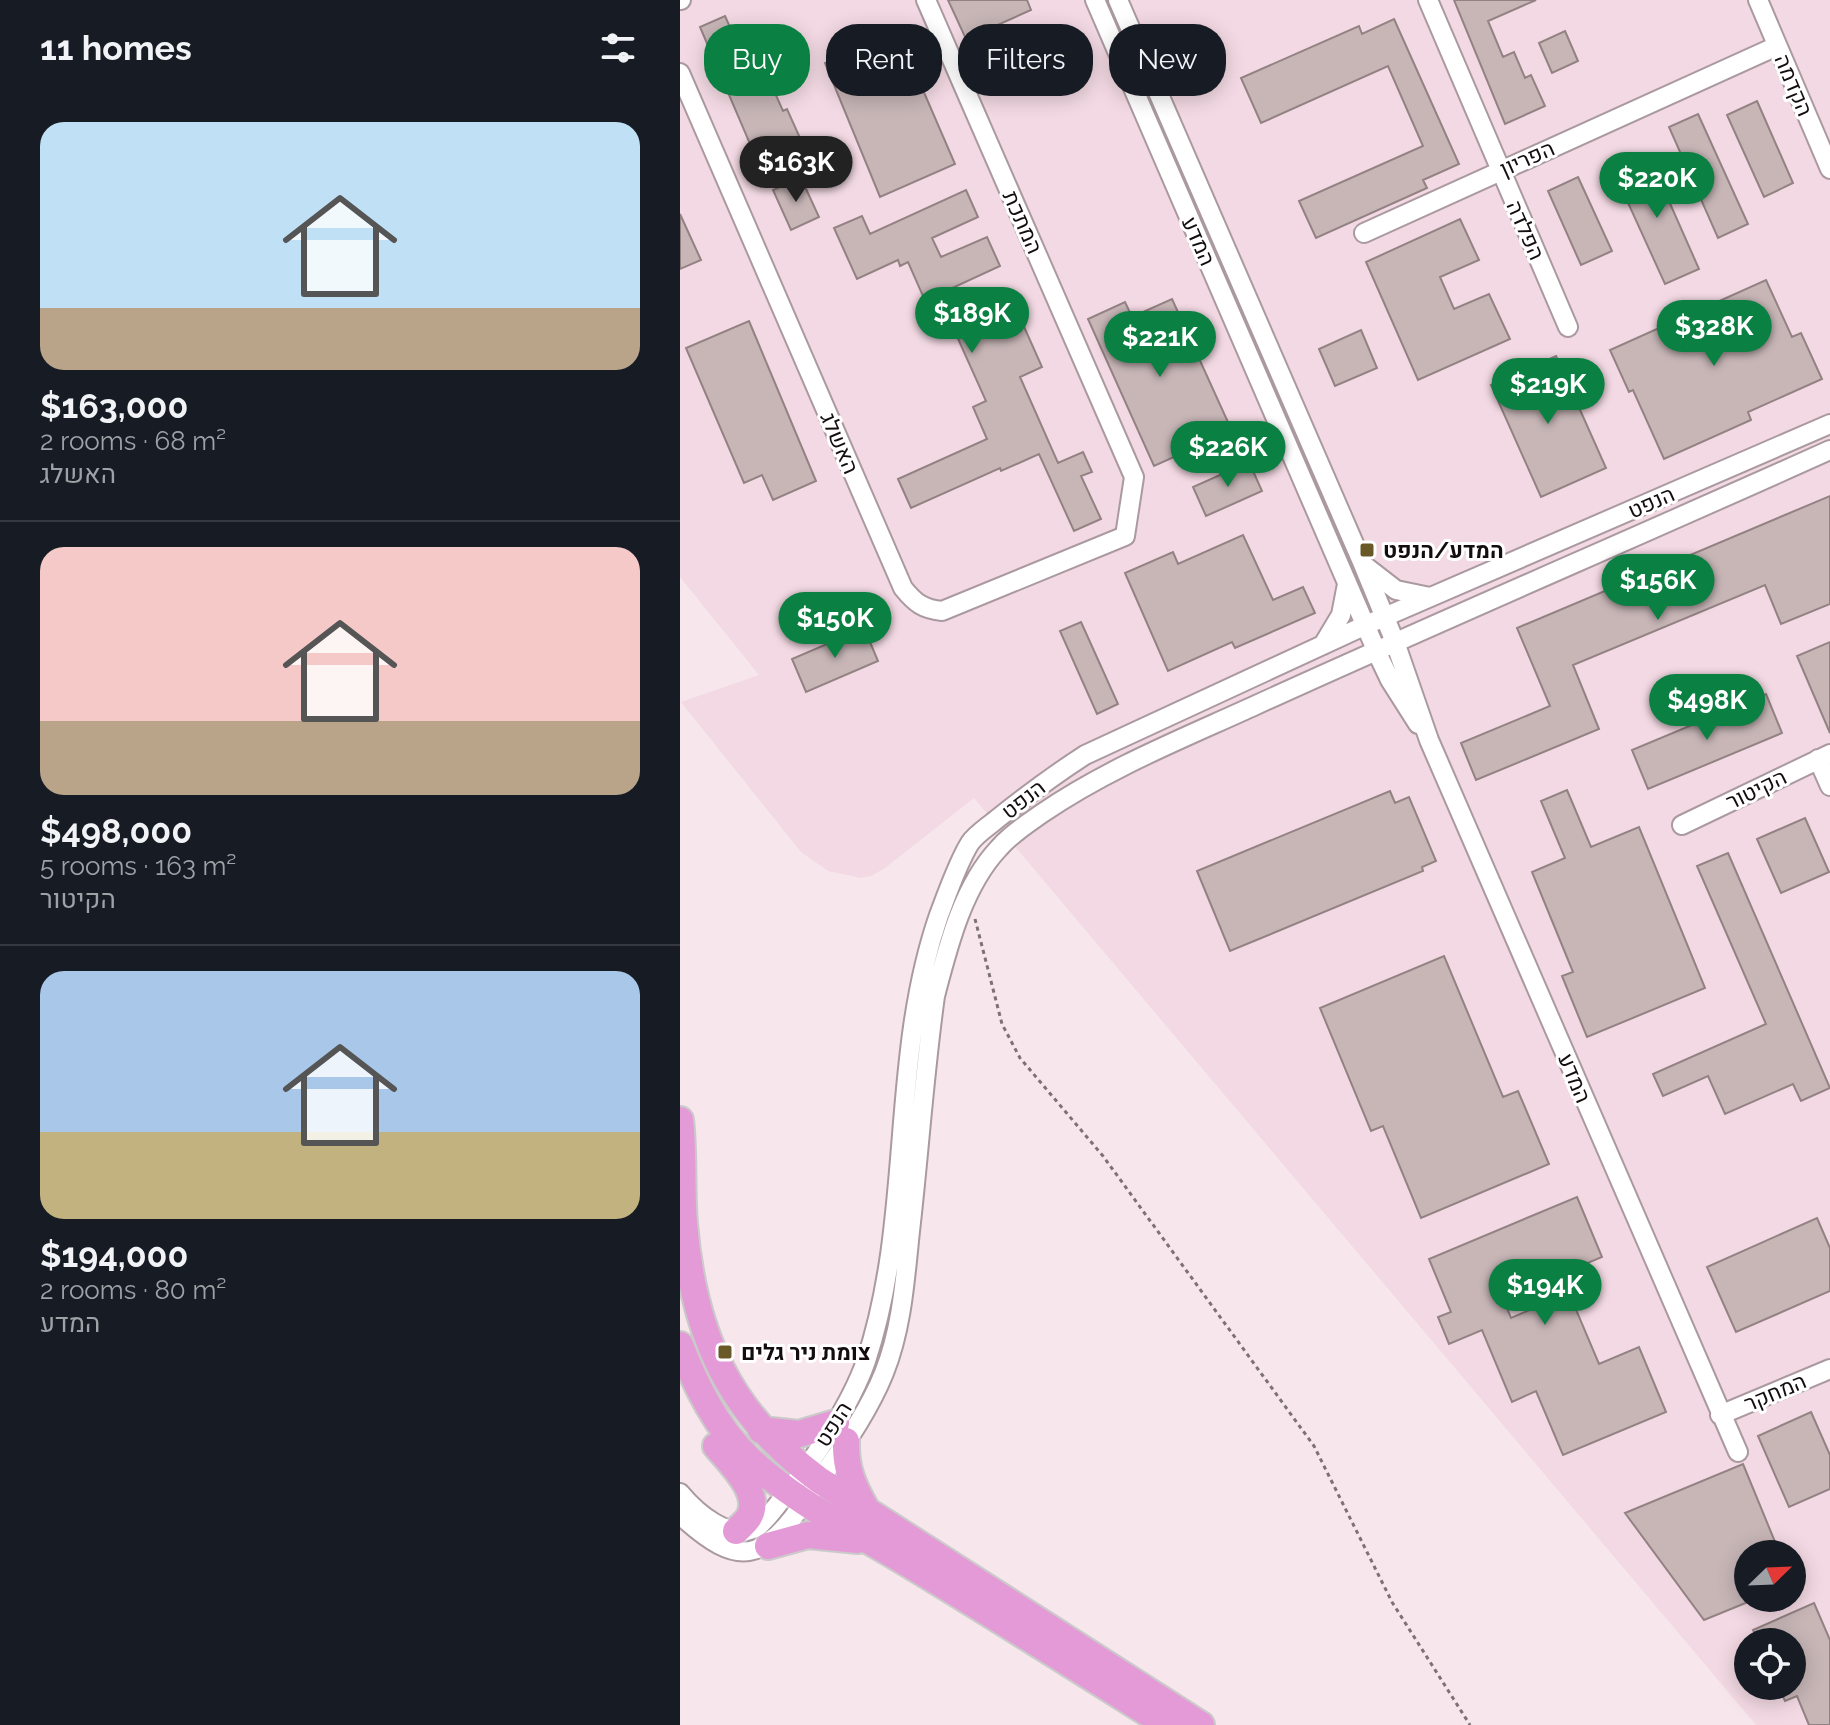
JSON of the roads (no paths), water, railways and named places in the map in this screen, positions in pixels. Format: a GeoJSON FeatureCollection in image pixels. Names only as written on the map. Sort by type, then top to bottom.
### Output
{"type":"FeatureCollection","features":[{"type":"Feature","properties":{"kind":"highway"},"geometry":{"type":"LineString","coordinates":[[680,1120],[686,1245],[697,1306],[726,1379],[761,1430],[812,1474],[868,1512],[1201,1725]]}},
{"type":"Feature","properties":{"kind":"highway"},"geometry":{"type":"LineString","coordinates":[[683,1352],[700,1392],[730,1437],[747,1456],[796,1497],[1167,1725]]}},
{"type":"Feature","properties":{"kind":"highway"},"geometry":{"type":"LineString","coordinates":[[683,1352],[693,1399],[708,1436],[749,1488],[752,1510],[749,1518],[736,1531]]}},
{"type":"Feature","properties":{"kind":"highway"},"geometry":{"type":"LineString","coordinates":[[761,1430],[799,1434],[841,1432],[847,1469],[854,1489],[868,1512]]}},
{"type":"Feature","properties":{"kind":"highway"},"geometry":{"type":"LineString","coordinates":[[768,1546],[808,1535],[873,1542]]}},
{"type":"Feature","properties":{"kind":"street","name":"המתכת"},"geometry":{"type":"LineString","coordinates":[[926,0],[1134,477],[1125,536]]}},
{"type":"Feature","properties":{"kind":"street","name":"המדע"},"geometry":{"type":"LineString","coordinates":[[1095,0],[1376,650],[1390,680],[1429,740]]}},
{"type":"Feature","properties":{"kind":"street","name":"המדע"},"geometry":{"type":"LineString","coordinates":[[1118,0],[1362,562],[1395,642],[1429,740],[1738,1452]]}},
{"type":"Feature","properties":{"kind":"street","name":"הפלדה"},"geometry":{"type":"LineString","coordinates":[[1428,0],[1568,327]]}},
{"type":"Feature","properties":{"kind":"street","name":"הקדמה"},"geometry":{"type":"LineString","coordinates":[[1758,0],[1830,169]]}},
{"type":"Feature","properties":{"kind":"street","name":"הפריון"},"geometry":{"type":"LineString","coordinates":[[1364,233],[1777,46]]}},
{"type":"Feature","properties":{"kind":"street","name":"האשלג"},"geometry":{"type":"LineString","coordinates":[[680,73],[903,588],[915,603],[942,611],[1125,536]]}},
{"type":"Feature","properties":{"kind":"street","name":"הנפט"},"geometry":{"type":"LineString","coordinates":[[841,1432],[875,1328],[896,1214],[918,994],[939,914],[971,841],[1045,781],[1085,755],[1366,625],[1830,424]]}},
{"type":"Feature","properties":{"kind":"street","name":"הנפט"},"geometry":{"type":"LineString","coordinates":[[768,1546],[796,1497],[841,1432],[870,1402],[884,1373],[896,1334],[906,1272],[935,996],[945,959],[969,896],[981,870],[999,847],[1060,801],[1136,760],[1376,650],[1566,569],[1830,450]]}},
{"type":"Feature","properties":{"kind":"street"},"geometry":{"type":"LineString","coordinates":[[1362,562],[1376,577],[1396,590],[1433,597]]}},
{"type":"Feature","properties":{"kind":"street"},"geometry":{"type":"LineString","coordinates":[[1322,646],[1341,615],[1347,581]]}},
{"type":"Feature","properties":{"kind":"street"},"geometry":{"type":"LineString","coordinates":[[1334,669],[1367,669],[1390,680]]}},
{"type":"Feature","properties":{"kind":"street"},"geometry":{"type":"LineString","coordinates":[[1824,756],[1830,786]]}},
{"type":"Feature","properties":{"kind":"street","name":"הקיטור"},"geometry":{"type":"LineString","coordinates":[[1682,825],[1824,756]]}},
{"type":"Feature","properties":{"kind":"street","name":"המחקר"},"geometry":{"type":"LineString","coordinates":[[1720,1415],[1830,1369]]}},
{"type":"Feature","properties":{"kind":"street"},"geometry":{"type":"LineString","coordinates":[[680,1493],[705,1517],[736,1531]]}},
{"type":"Feature","properties":{"kind":"street","name":"הנפט"},"geometry":{"type":"LineString","coordinates":[[736,1531],[758,1526],[796,1497]]}},
{"type":"Feature","properties":{"kind":"street"},"geometry":{"type":"LineString","coordinates":[[680,1515],[723,1547],[741,1551],[768,1546]]}},
{"type":"Feature","properties":{"kind":"place","name":"המדע/הנפט"},"geometry":{"type":"Point","coordinates":[1367,550]}},
{"type":"Feature","properties":{"kind":"place","name":"צומת ניר גלים"},"geometry":{"type":"Point","coordinates":[725,1352]}}]}
